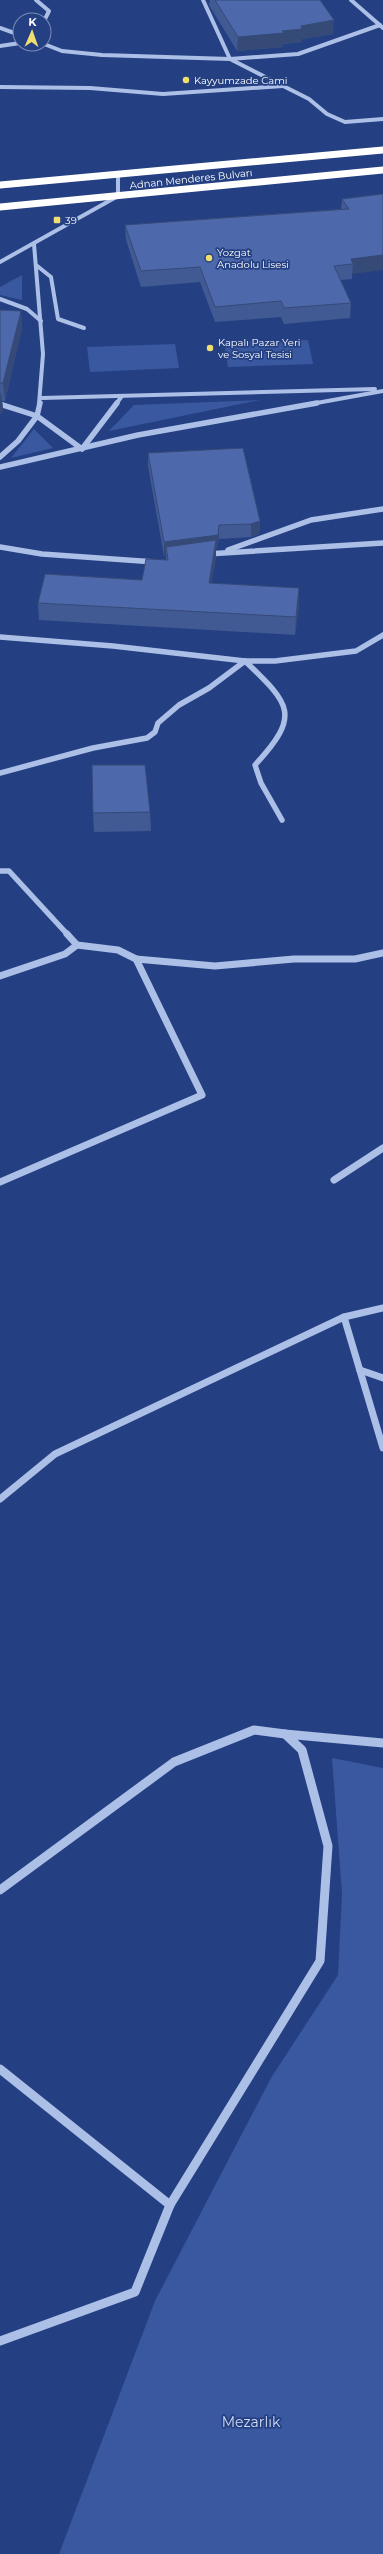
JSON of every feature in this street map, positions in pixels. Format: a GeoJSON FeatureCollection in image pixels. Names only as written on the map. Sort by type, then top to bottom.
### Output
{"type":"FeatureCollection","features":[{"type":"Feature","properties":{"kind":"highway","name":"Adnan Menderes Bulvarı"},"geometry":{"type":"LineString","coordinates":[[0,185],[383,150]]}},
{"type":"Feature","properties":{"kind":"highway","name":"Adnan Menderes Bulvarı"},"geometry":{"type":"LineString","coordinates":[[0,207],[383,170]]}},
{"type":"Feature","properties":{"kind":"street"},"geometry":{"type":"LineString","coordinates":[[36,0],[48,12]]}},
{"type":"Feature","properties":{"kind":"street"},"geometry":{"type":"LineString","coordinates":[[203,0],[230,60],[309,99],[327,114],[345,122],[383,119]]}},
{"type":"Feature","properties":{"kind":"street"},"geometry":{"type":"LineString","coordinates":[[351,0],[381,26]]}},
{"type":"Feature","properties":{"kind":"street"},"geometry":{"type":"LineString","coordinates":[[52,47],[62,51],[102,55],[230,60],[298,54],[381,26]]}},
{"type":"Feature","properties":{"kind":"street"},"geometry":{"type":"LineString","coordinates":[[0,28],[12,32]]}},
{"type":"Feature","properties":{"kind":"street"},"geometry":{"type":"LineString","coordinates":[[0,46],[12,44]]}},
{"type":"Feature","properties":{"kind":"street"},"geometry":{"type":"LineString","coordinates":[[0,87],[90,88],[163,94],[284,86]]}},
{"type":"Feature","properties":{"kind":"street"},"geometry":{"type":"LineString","coordinates":[[0,262],[118,196],[118,174]]}},
{"type":"Feature","properties":{"kind":"street"},"geometry":{"type":"LineString","coordinates":[[0,457],[18,441],[37,416],[42,398],[41,321],[34,244]]}},
{"type":"Feature","properties":{"kind":"street"},"geometry":{"type":"LineString","coordinates":[[36,265],[51,277],[58,319],[84,328]]}},
{"type":"Feature","properties":{"kind":"street"},"geometry":{"type":"LineString","coordinates":[[0,299],[18,304],[34,312],[41,321]]}},
{"type":"Feature","properties":{"kind":"street"},"geometry":{"type":"LineString","coordinates":[[42,398],[383,390]]}},
{"type":"Feature","properties":{"kind":"street"},"geometry":{"type":"LineString","coordinates":[[0,467],[138,435],[383,390]]}},
{"type":"Feature","properties":{"kind":"street"},"geometry":{"type":"LineString","coordinates":[[82,449],[122,396]]}},
{"type":"Feature","properties":{"kind":"street"},"geometry":{"type":"LineString","coordinates":[[0,404],[37,416],[82,449]]}},
{"type":"Feature","properties":{"kind":"street"},"geometry":{"type":"LineString","coordinates":[[222,552],[311,520],[383,509]]}},
{"type":"Feature","properties":{"kind":"street"},"geometry":{"type":"LineString","coordinates":[[200,555],[222,552],[283,551],[383,543]]}},
{"type":"Feature","properties":{"kind":"street"},"geometry":{"type":"LineString","coordinates":[[0,546],[42,554],[149,562],[163,560]]}},
{"type":"Feature","properties":{"kind":"street"},"geometry":{"type":"LineString","coordinates":[[0,637],[113,646],[245,661],[274,662],[356,651],[383,635]]}},
{"type":"Feature","properties":{"kind":"street"},"geometry":{"type":"LineString","coordinates":[[0,773],[93,748],[147,738],[155,732],[158,723],[179,705],[210,688],[245,661]]}},
{"type":"Feature","properties":{"kind":"street"},"geometry":{"type":"LineString","coordinates":[[245,661],[283,702],[285,724],[269,750],[255,765],[262,783],[282,820]]}},
{"type":"Feature","properties":{"kind":"street"},"geometry":{"type":"LineString","coordinates":[[0,871],[9,871],[77,945],[118,950],[136,959],[215,966],[254,964],[294,959],[355,959],[383,953]]}},
{"type":"Feature","properties":{"kind":"street"},"geometry":{"type":"LineString","coordinates":[[0,976],[65,954],[77,945]]}},
{"type":"Feature","properties":{"kind":"street"},"geometry":{"type":"LineString","coordinates":[[0,1182],[202,1095],[136,959]]}},
{"type":"Feature","properties":{"kind":"street"},"geometry":{"type":"LineString","coordinates":[[334,1180],[383,1148]]}},
{"type":"Feature","properties":{"kind":"street"},"geometry":{"type":"LineString","coordinates":[[0,1499],[55,1454],[344,1317],[383,1308]]}},
{"type":"Feature","properties":{"kind":"street"},"geometry":{"type":"LineString","coordinates":[[344,1317],[383,1448]]}},
{"type":"Feature","properties":{"kind":"street"},"geometry":{"type":"LineString","coordinates":[[360,1370],[383,1378]]}},
{"type":"Feature","properties":{"kind":"street"},"geometry":{"type":"LineString","coordinates":[[0,1890],[174,1762],[254,1730],[383,1743]]}},
{"type":"Feature","properties":{"kind":"street"},"geometry":{"type":"LineString","coordinates":[[0,2341],[135,2292],[170,2205],[320,1961],[328,1846],[302,1750],[284,1734]]}},
{"type":"Feature","properties":{"kind":"street"},"geometry":{"type":"LineString","coordinates":[[0,2070],[170,2205]]}},
{"type":"Feature","properties":{"kind":"green space"},"geometry":{"type":"Polygon","coordinates":[[[22,275],[22,300],[0,295],[0,287],[22,275]]]}},
{"type":"Feature","properties":{"kind":"green space"},"geometry":{"type":"Polygon","coordinates":[[[308,340],[313,364],[228,367],[224,342],[308,340]]]}},
{"type":"Feature","properties":{"kind":"green space"},"geometry":{"type":"Polygon","coordinates":[[[175,344],[179,368],[90,372],[87,347],[175,344]]]}},
{"type":"Feature","properties":{"kind":"green space"},"geometry":{"type":"Polygon","coordinates":[[[260,400],[109,431],[134,405],[260,400]]]}},
{"type":"Feature","properties":{"kind":"green space"},"geometry":{"type":"Polygon","coordinates":[[[34,429],[53,448],[11,458],[34,429]]]}},
{"type":"Feature","properties":{"kind":"green space","name":"Mezarlık"},"geometry":{"type":"Polygon","coordinates":[[[332,1758],[383,1768],[383,2554],[59,2554],[155,2301],[271,2078],[338,1975],[342,1894],[332,1758]]]}},
{"type":"Feature","properties":{"kind":"building"},"geometry":{"type":"Polygon","coordinates":[[[215,0],[320,0],[334,20],[301,26],[302,29],[282,31],[284,33],[238,37],[215,0]]]}},
{"type":"Feature","properties":{"kind":"building"},"geometry":{"type":"Polygon","coordinates":[[[383,194],[383,255],[351,259],[353,264],[334,266],[351,303],[284,308],[281,301],[215,307],[200,267],[141,271],[125,225],[349,209],[342,199],[383,194]]]}},
{"type":"Feature","properties":{"kind":"building"},"geometry":{"type":"Polygon","coordinates":[[[0,310],[21,311],[3,383],[0,383],[0,310]]]}},
{"type":"Feature","properties":{"kind":"building"},"geometry":{"type":"Polygon","coordinates":[[[243,448],[260,521],[251,524],[219,525],[218,535],[164,542],[148,453],[243,448]]]}},
{"type":"Feature","properties":{"kind":"building"},"geometry":{"type":"Polygon","coordinates":[[[216,540],[209,583],[299,588],[296,617],[38,603],[45,574],[142,580],[146,559],[168,560],[166,547],[216,540]]]}},
{"type":"Feature","properties":{"kind":"building"},"geometry":{"type":"Polygon","coordinates":[[[92,765],[145,765],[150,812],[93,813],[92,765]]]}},
{"type":"Feature","properties":{"kind":"place","name":"Kayyumzade Cami"},"geometry":{"type":"Point","coordinates":[186,80]}},
{"type":"Feature","properties":{"kind":"place","name":"39"},"geometry":{"type":"Point","coordinates":[57,220]}},
{"type":"Feature","properties":{"kind":"place","name":"Yozgat Anadolu Lisesi"},"geometry":{"type":"Point","coordinates":[209,258]}},
{"type":"Feature","properties":{"kind":"place","name":"Kapalı Pazar Yeri ve Sosyal Tesisi"},"geometry":{"type":"Point","coordinates":[210,348]}}]}
